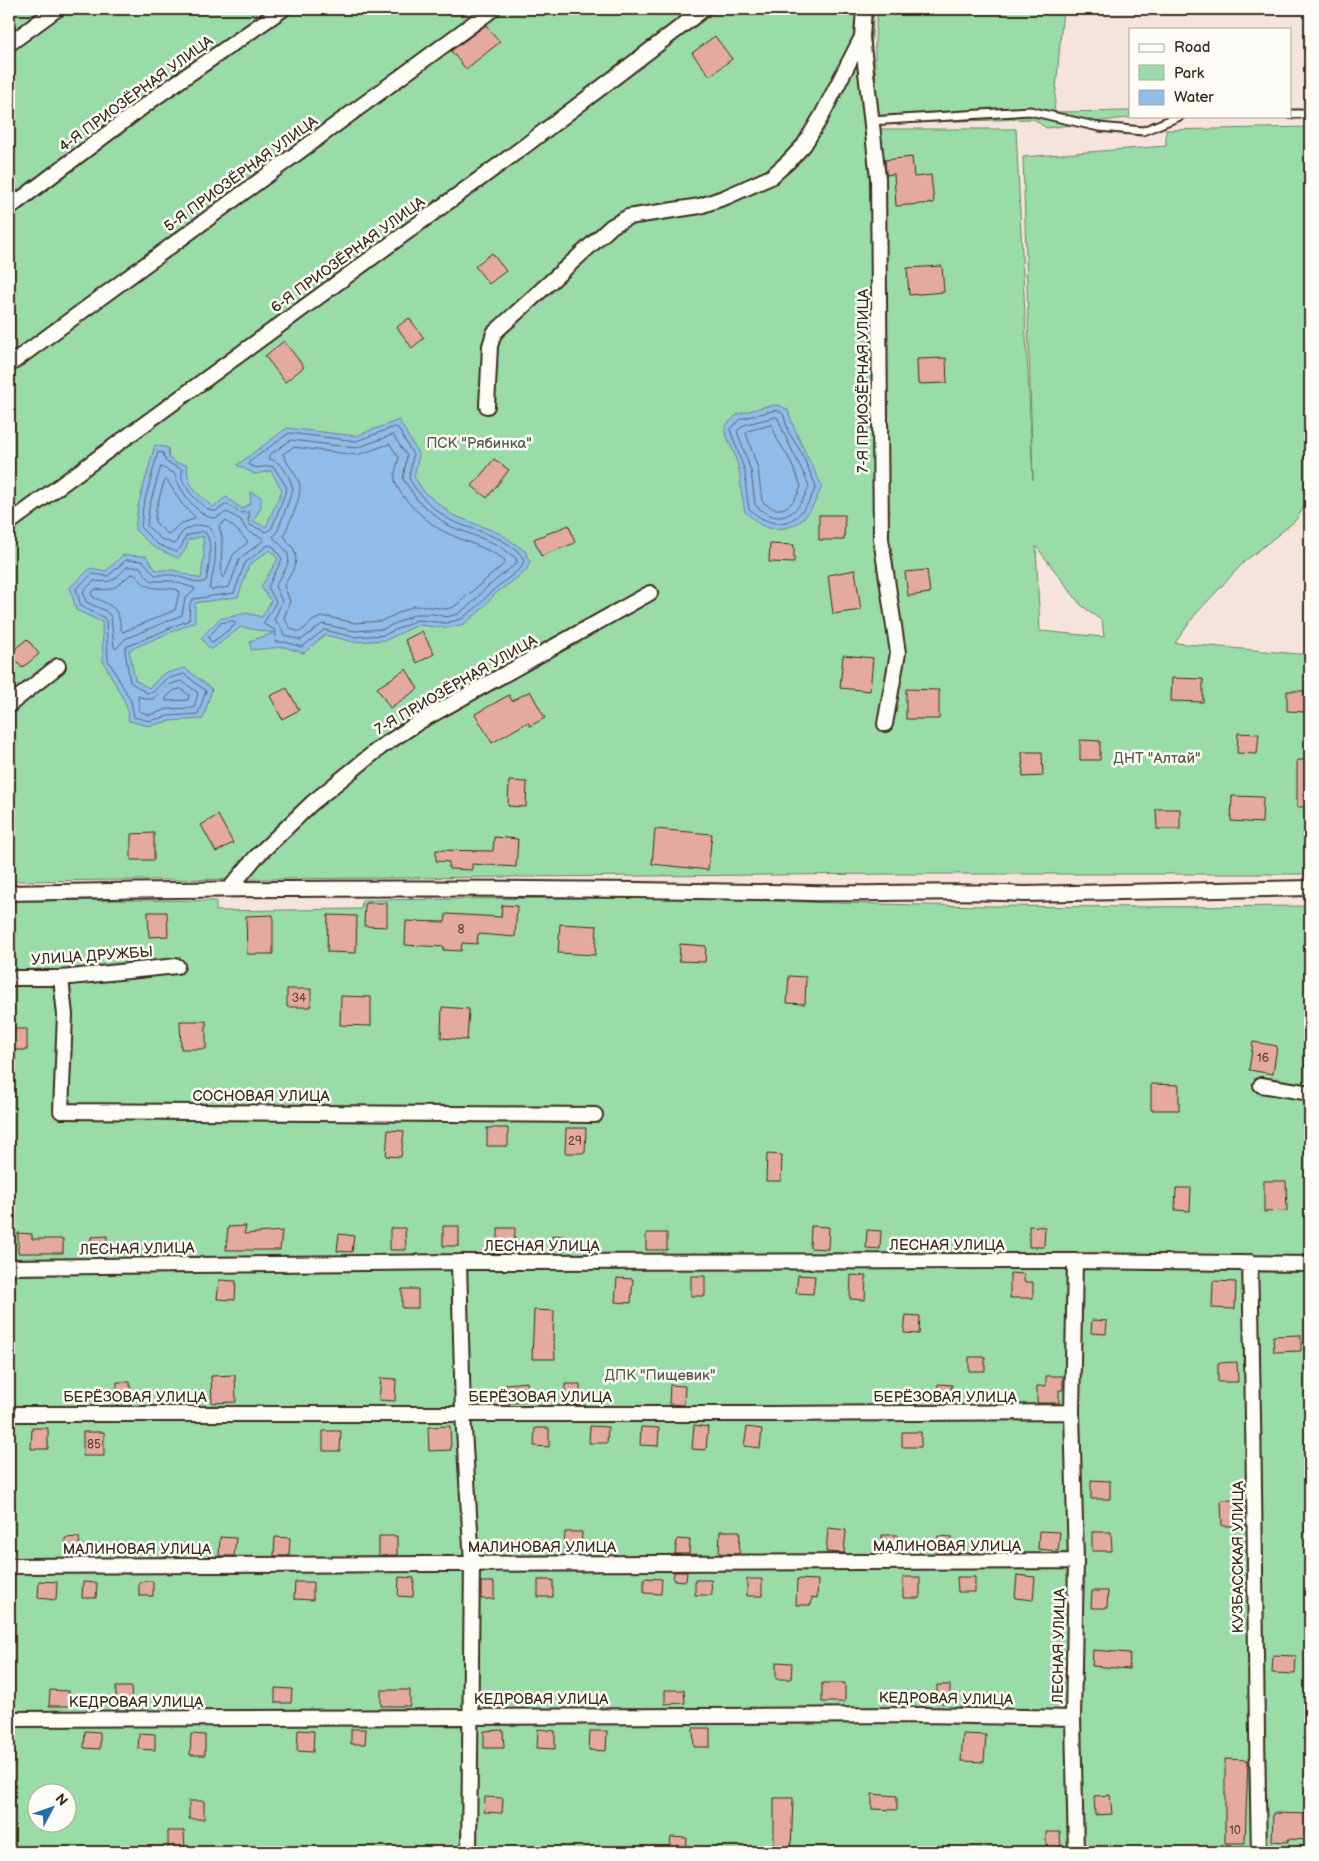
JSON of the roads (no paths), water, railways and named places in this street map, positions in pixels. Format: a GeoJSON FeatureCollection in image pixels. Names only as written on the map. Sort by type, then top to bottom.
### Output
{"type":"FeatureCollection","features":[{"type":"Feature","properties":{"kind":"street"},"geometry":{"type":"LineString","coordinates":[[9,44],[57,9]]}},
{"type":"Feature","properties":{"kind":"street","name":"4-Я ПРИОЗЁРНАЯ УЛИЦА"},"geometry":{"type":"LineString","coordinates":[[9,208],[156,98],[283,9]]}},
{"type":"Feature","properties":{"kind":"street","name":"5-Я ПРИОЗЁРНАЯ УЛИЦА"},"geometry":{"type":"LineString","coordinates":[[9,365],[493,9]]}},
{"type":"Feature","properties":{"kind":"street","name":"6-Я ПРИОЗЁРНАЯ УЛИЦА"},"geometry":{"type":"LineString","coordinates":[[9,523],[526,145],[704,9]]}},
{"type":"Feature","properties":{"kind":"street","name":"7-Я ПРИОЗЁРНАЯ УЛИЦА"},"geometry":{"type":"LineString","coordinates":[[864,9],[862,37],[870,121],[878,178],[880,539],[898,653],[885,724]]}},
{"type":"Feature","properties":{"kind":"street","name":"7-Я ПРИОЗЁРНАЯ УЛИЦА"},"geometry":{"type":"LineString","coordinates":[[487,406],[490,346],[494,333],[612,226],[628,218],[700,206],[771,177],[804,145],[821,117],[862,37]]}},
{"type":"Feature","properties":{"kind":"street","name":"7-Я ПРИОЗЁРНАЯ УЛИЦА"},"geometry":{"type":"LineString","coordinates":[[230,888],[256,858],[312,803],[380,747],[427,717],[650,593]]}},
{"type":"Feature","properties":{"kind":"street"},"geometry":{"type":"LineString","coordinates":[[9,704],[58,666]]}},
{"type":"Feature","properties":{"kind":"street"},"geometry":{"type":"LineString","coordinates":[[9,893],[230,888],[637,889],[820,894],[978,891],[1024,894],[1310,888]]}},
{"type":"Feature","properties":{"kind":"street","name":"УЛИЦА ДРУЖБЫ"},"geometry":{"type":"LineString","coordinates":[[9,978],[61,978],[177,966]]}},
{"type":"Feature","properties":{"kind":"street","name":"СОСНОВАЯ УЛИЦА"},"geometry":{"type":"LineString","coordinates":[[61,978],[65,1015],[60,1111],[595,1115]]}},
{"type":"Feature","properties":{"kind":"street"},"geometry":{"type":"LineString","coordinates":[[1261,1085],[1310,1092]]}},
{"type":"Feature","properties":{"kind":"street","name":"ЛЕСНАЯ УЛИЦА"},"geometry":{"type":"LineString","coordinates":[[1075,1261],[1072,1412],[1076,1561],[1074,1718],[1076,1852]]}},
{"type":"Feature","properties":{"kind":"street","name":"ЛЕСНАЯ УЛИЦА"},"geometry":{"type":"LineString","coordinates":[[9,1267],[459,1262],[1075,1261],[1310,1264]]}},
{"type":"Feature","properties":{"kind":"street"},"geometry":{"type":"LineString","coordinates":[[459,1262],[463,1413],[472,1563],[469,1852]]}},
{"type":"Feature","properties":{"kind":"street","name":"КУЗБАССКАЯ УЛИЦА"},"geometry":{"type":"LineString","coordinates":[[1250,1262],[1259,1852]]}},
{"type":"Feature","properties":{"kind":"street","name":"БЕРЁЗОВАЯ УЛИЦА"},"geometry":{"type":"LineString","coordinates":[[9,1414],[1072,1412]]}},
{"type":"Feature","properties":{"kind":"street","name":"МАЛИНОВАЯ УЛИЦА"},"geometry":{"type":"LineString","coordinates":[[9,1566],[1076,1561]]}},
{"type":"Feature","properties":{"kind":"street","name":"КЕДРОВАЯ УЛИЦА"},"geometry":{"type":"LineString","coordinates":[[9,1719],[923,1715],[1074,1718]]}},
{"type":"Feature","properties":{"kind":"lane"},"geometry":{"type":"LineString","coordinates":[[870,121],[1030,112],[1099,127],[1143,131],[1175,118]]}},
{"type":"Feature","properties":{"kind":"lane"},"geometry":{"type":"LineString","coordinates":[[1292,114],[1310,114]]}},
{"type":"Feature","properties":{"kind":"water"},"geometry":{"type":"Polygon","coordinates":[[[779,405],[788,410],[799,439],[822,486],[812,507],[804,518],[792,526],[775,529],[761,525],[745,512],[740,474],[725,432],[725,426],[738,414],[779,405]]]}},
{"type":"Feature","properties":{"kind":"water"},"geometry":{"type":"Polygon","coordinates":[[[399,420],[419,455],[414,477],[425,493],[453,515],[501,534],[525,551],[530,562],[526,571],[494,595],[480,611],[464,624],[447,628],[418,625],[386,640],[354,642],[325,635],[304,653],[284,647],[251,650],[250,641],[274,633],[241,627],[211,650],[201,638],[219,619],[247,613],[262,617],[271,601],[261,587],[278,559],[270,550],[249,565],[238,597],[195,603],[195,622],[129,650],[135,680],[149,688],[163,674],[185,668],[212,689],[203,719],[169,721],[149,726],[129,721],[126,704],[103,661],[102,622],[76,610],[70,587],[91,568],[106,571],[123,555],[146,556],[156,570],[173,570],[201,579],[204,554],[203,536],[188,540],[186,549],[178,558],[155,548],[135,530],[138,506],[155,445],[168,448],[169,458],[176,463],[187,465],[187,473],[194,489],[213,507],[226,497],[242,509],[251,503],[250,492],[261,497],[261,507],[253,521],[266,527],[282,490],[271,471],[255,474],[237,465],[287,428],[356,436],[399,420]]]}},
{"type":"Feature","properties":{"kind":"park label","name":"ПСК \"Рябинка\""},"geometry":{"type":"Point","coordinates":[479,443]}},
{"type":"Feature","properties":{"kind":"park label","name":"ДНТ \"Алтай\""},"geometry":{"type":"Point","coordinates":[1157,758]}},
{"type":"Feature","properties":{"kind":"park label","name":"ДПК \"Пищевик\""},"geometry":{"type":"Point","coordinates":[660,1375]}}]}
